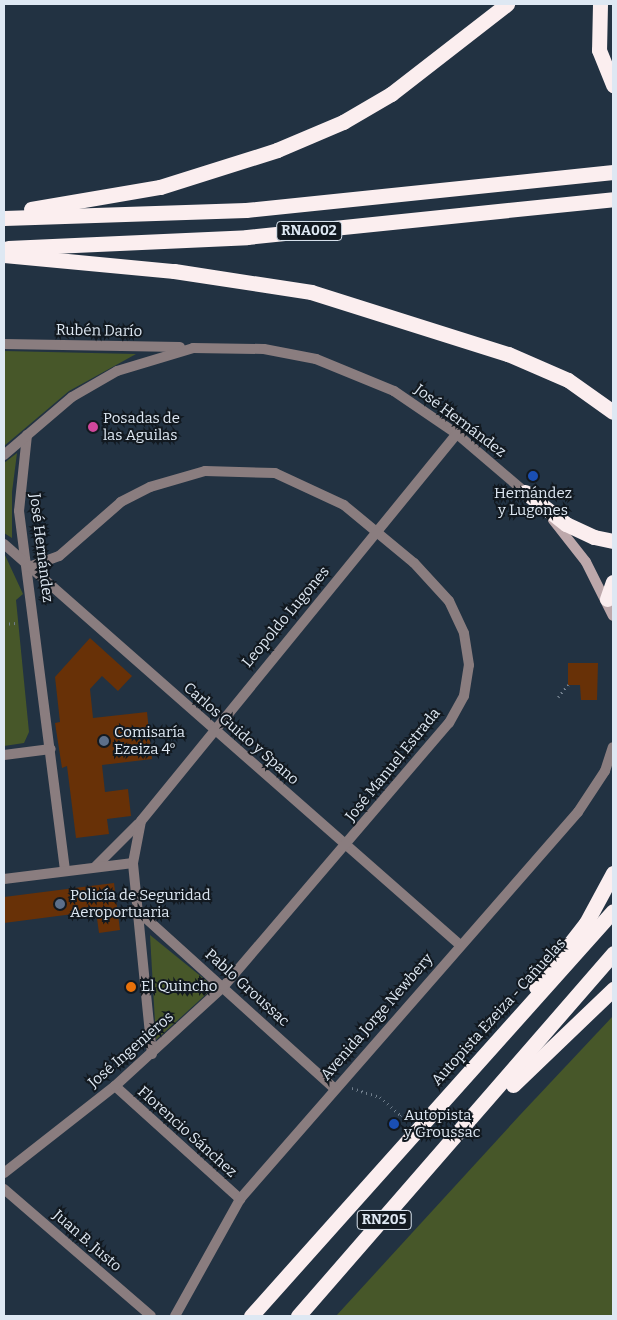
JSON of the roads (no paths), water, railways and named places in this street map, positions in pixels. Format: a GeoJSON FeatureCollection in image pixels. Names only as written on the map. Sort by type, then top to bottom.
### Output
{"type":"FeatureCollection","features":[{"type":"Feature","properties":{"kind":"highway"},"geometry":{"type":"LineString","coordinates":[[4,213],[160,188],[278,150],[343,122],[391,94],[444,57],[507,4]]}},
{"type":"Feature","properties":{"kind":"highway"},"geometry":{"type":"LineString","coordinates":[[600,4],[599,50],[613,86]]}},
{"type":"Feature","properties":{"kind":"highway","name":"RNA002"},"geometry":{"type":"LineString","coordinates":[[4,218],[246,210],[613,172]]}},
{"type":"Feature","properties":{"kind":"highway","name":"RNA002"},"geometry":{"type":"LineString","coordinates":[[4,248],[247,237],[613,198]]}},
{"type":"Feature","properties":{"kind":"highway"},"geometry":{"type":"LineString","coordinates":[[4,255],[174,271],[312,292],[508,354],[568,380],[613,412]]}},
{"type":"Feature","properties":{"kind":"highway"},"geometry":{"type":"LineString","coordinates":[[525,492],[566,524],[613,541]]}},
{"type":"Feature","properties":{"kind":"highway"},"geometry":{"type":"LineString","coordinates":[[607,599],[613,582]]}},
{"type":"Feature","properties":{"kind":"highway"},"geometry":{"type":"LineString","coordinates":[[521,1014],[549,965],[586,923],[613,873]]}},
{"type":"Feature","properties":{"kind":"highway","name":"Autopista Ezeiza - Cañuelas"},"geometry":{"type":"LineString","coordinates":[[251,1316],[613,911]]}},
{"type":"Feature","properties":{"kind":"highway","name":"RN205"},"geometry":{"type":"LineString","coordinates":[[298,1316],[469,1125],[613,953]]}},
{"type":"Feature","properties":{"kind":"highway"},"geometry":{"type":"LineString","coordinates":[[469,1125],[613,990]]}},
{"type":"Feature","properties":{"kind":"street","name":"Rubén Darío"},"geometry":{"type":"LineString","coordinates":[[4,344],[193,348]]}},
{"type":"Feature","properties":{"kind":"street","name":"José Hernández"},"geometry":{"type":"LineString","coordinates":[[65,871],[18,490],[27,435],[72,397],[117,371],[193,348],[264,349],[316,359],[394,390],[456,434],[525,492],[569,539],[607,599],[613,616]]}},
{"type":"Feature","properties":{"kind":"street","name":"Leopoldo Lugones"},"geometry":{"type":"LineString","coordinates":[[96,866],[141,821],[212,729],[456,434]]}},
{"type":"Feature","properties":{"kind":"street"},"geometry":{"type":"LineString","coordinates":[[4,455],[27,435]]}},
{"type":"Feature","properties":{"kind":"street","name":"José Manuel Estrada"},"geometry":{"type":"LineString","coordinates":[[29,568],[59,556],[122,502],[150,487],[205,471],[275,473],[344,505],[378,530],[449,601],[464,633],[468,665],[464,696],[449,723],[346,846]]}},
{"type":"Feature","properties":{"kind":"street","name":"Carlos Guido y Spano"},"geometry":{"type":"LineString","coordinates":[[4,544],[460,946]]}},
{"type":"Feature","properties":{"kind":"street","name":"Avenida Jorge Newbery"},"geometry":{"type":"LineString","coordinates":[[175,1316],[240,1199],[334,1088],[578,812],[605,771],[613,747]]}},
{"type":"Feature","properties":{"kind":"street"},"geometry":{"type":"LineString","coordinates":[[4,755],[51,749]]}},
{"type":"Feature","properties":{"kind":"street","name":"Leopoldo Lugones"},"geometry":{"type":"LineString","coordinates":[[141,821],[133,862],[152,1054]]}},
{"type":"Feature","properties":{"kind":"street","name":"José Ingenieros"},"geometry":{"type":"LineString","coordinates":[[4,1173],[115,1086],[224,986],[346,846]]}},
{"type":"Feature","properties":{"kind":"street"},"geometry":{"type":"LineString","coordinates":[[4,879],[133,862]]}},
{"type":"Feature","properties":{"kind":"street","name":"Pablo Groussac"},"geometry":{"type":"LineString","coordinates":[[138,912],[224,986],[334,1088]]}},
{"type":"Feature","properties":{"kind":"street","name":"Florencio Sánchez"},"geometry":{"type":"LineString","coordinates":[[115,1086],[240,1199]]}},
{"type":"Feature","properties":{"kind":"street","name":"Juan B. Justo"},"geometry":{"type":"LineString","coordinates":[[4,1189],[151,1316]]}},
{"type":"Feature","properties":{"kind":"place","name":"Posadas de las Aguilas"},"geometry":{"type":"Point","coordinates":[93,427]}},
{"type":"Feature","properties":{"kind":"place","name":"Hernández y Lugones"},"geometry":{"type":"Point","coordinates":[533,476]}},
{"type":"Feature","properties":{"kind":"place","name":"Comisaría Ezeiza 4°"},"geometry":{"type":"Point","coordinates":[104,741]}},
{"type":"Feature","properties":{"kind":"place","name":"Policía de Seguridad Aeroportuaria"},"geometry":{"type":"Point","coordinates":[60,904]}},
{"type":"Feature","properties":{"kind":"place","name":"El Quincho"},"geometry":{"type":"Point","coordinates":[131,987]}},
{"type":"Feature","properties":{"kind":"place","name":"Autopista y Groussac"},"geometry":{"type":"Point","coordinates":[394,1124]}}]}
